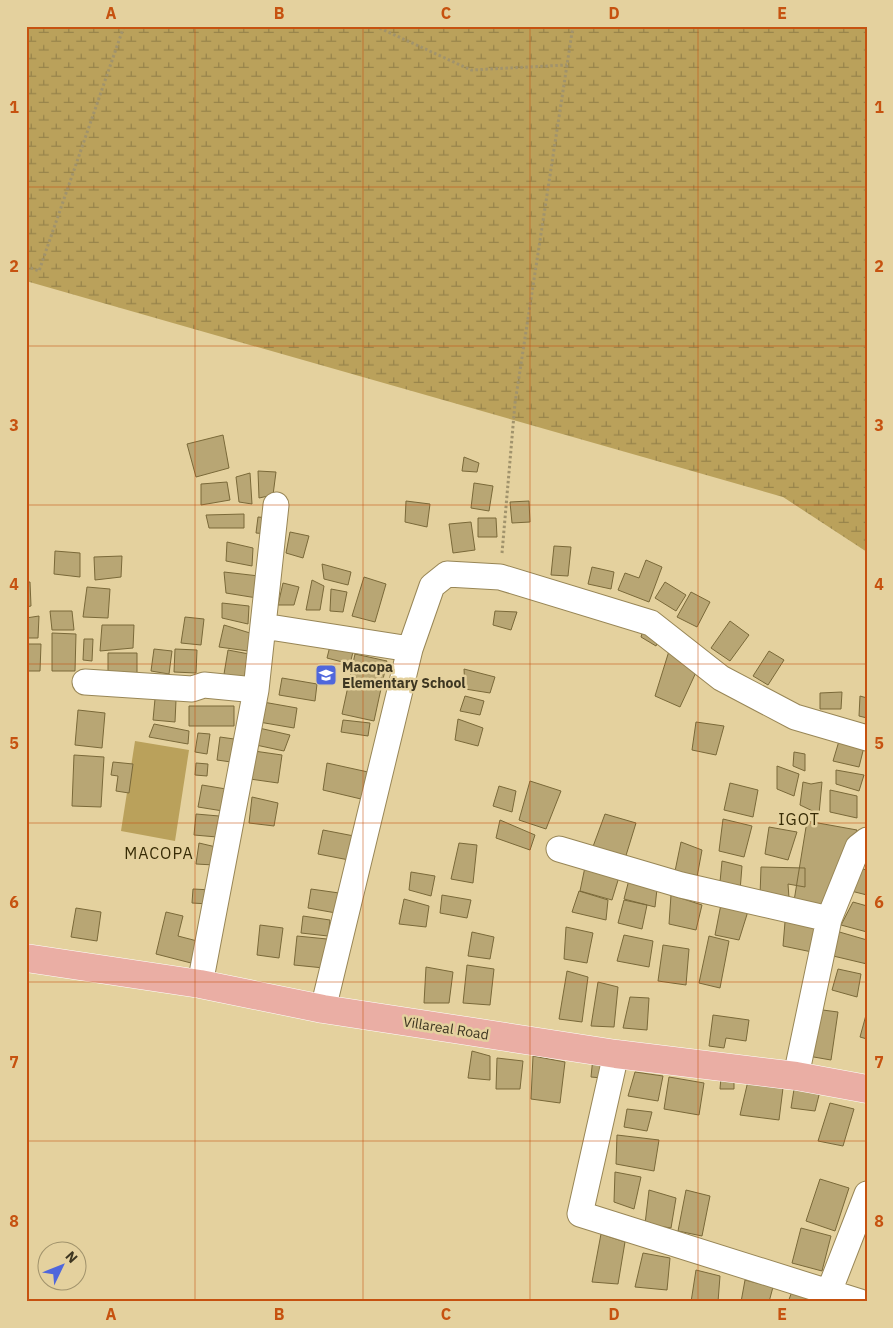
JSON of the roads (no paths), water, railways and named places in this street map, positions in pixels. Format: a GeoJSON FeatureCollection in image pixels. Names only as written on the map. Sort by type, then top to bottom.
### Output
{"type":"FeatureCollection","features":[{"type":"Feature","properties":{"kind":"main road","name":"Villareal Road"},"geometry":{"type":"LineString","coordinates":[[26,958],[200,984],[323,1008],[616,1054],[796,1076],[867,1089]]}},
{"type":"Feature","properties":{"kind":"street"},"geometry":{"type":"LineString","coordinates":[[200,984],[256,690],[276,505]]}},
{"type":"Feature","properties":{"kind":"street"},"geometry":{"type":"LineString","coordinates":[[323,1008],[410,649],[432,586],[447,574],[500,577],[651,623],[730,683],[795,717],[867,738]]}},
{"type":"Feature","properties":{"kind":"street"},"geometry":{"type":"LineString","coordinates":[[263,626],[410,649]]}},
{"type":"Feature","properties":{"kind":"street"},"geometry":{"type":"LineString","coordinates":[[86,682],[192,689],[204,685],[256,690]]}},
{"type":"Feature","properties":{"kind":"street"},"geometry":{"type":"LineString","coordinates":[[796,1076],[830,919],[858,847],[867,840]]}},
{"type":"Feature","properties":{"kind":"street"},"geometry":{"type":"LineString","coordinates":[[560,849],[681,885],[830,919]]}},
{"type":"Feature","properties":{"kind":"street"},"geometry":{"type":"LineString","coordinates":[[616,1054],[580,1214],[826,1297],[860,1302]]}},
{"type":"Feature","properties":{"kind":"street"},"geometry":{"type":"LineString","coordinates":[[826,1297],[867,1194]]}},
{"type":"Feature","properties":{"kind":"place","name":"Macopa Elementary School"},"geometry":{"type":"Point","coordinates":[326,675]}},
{"type":"Feature","properties":{"kind":"district","name":"IGOT"},"geometry":{"type":"Point","coordinates":[799,819]}},
{"type":"Feature","properties":{"kind":"district","name":"MACOPA"},"geometry":{"type":"Point","coordinates":[159,853]}}]}
